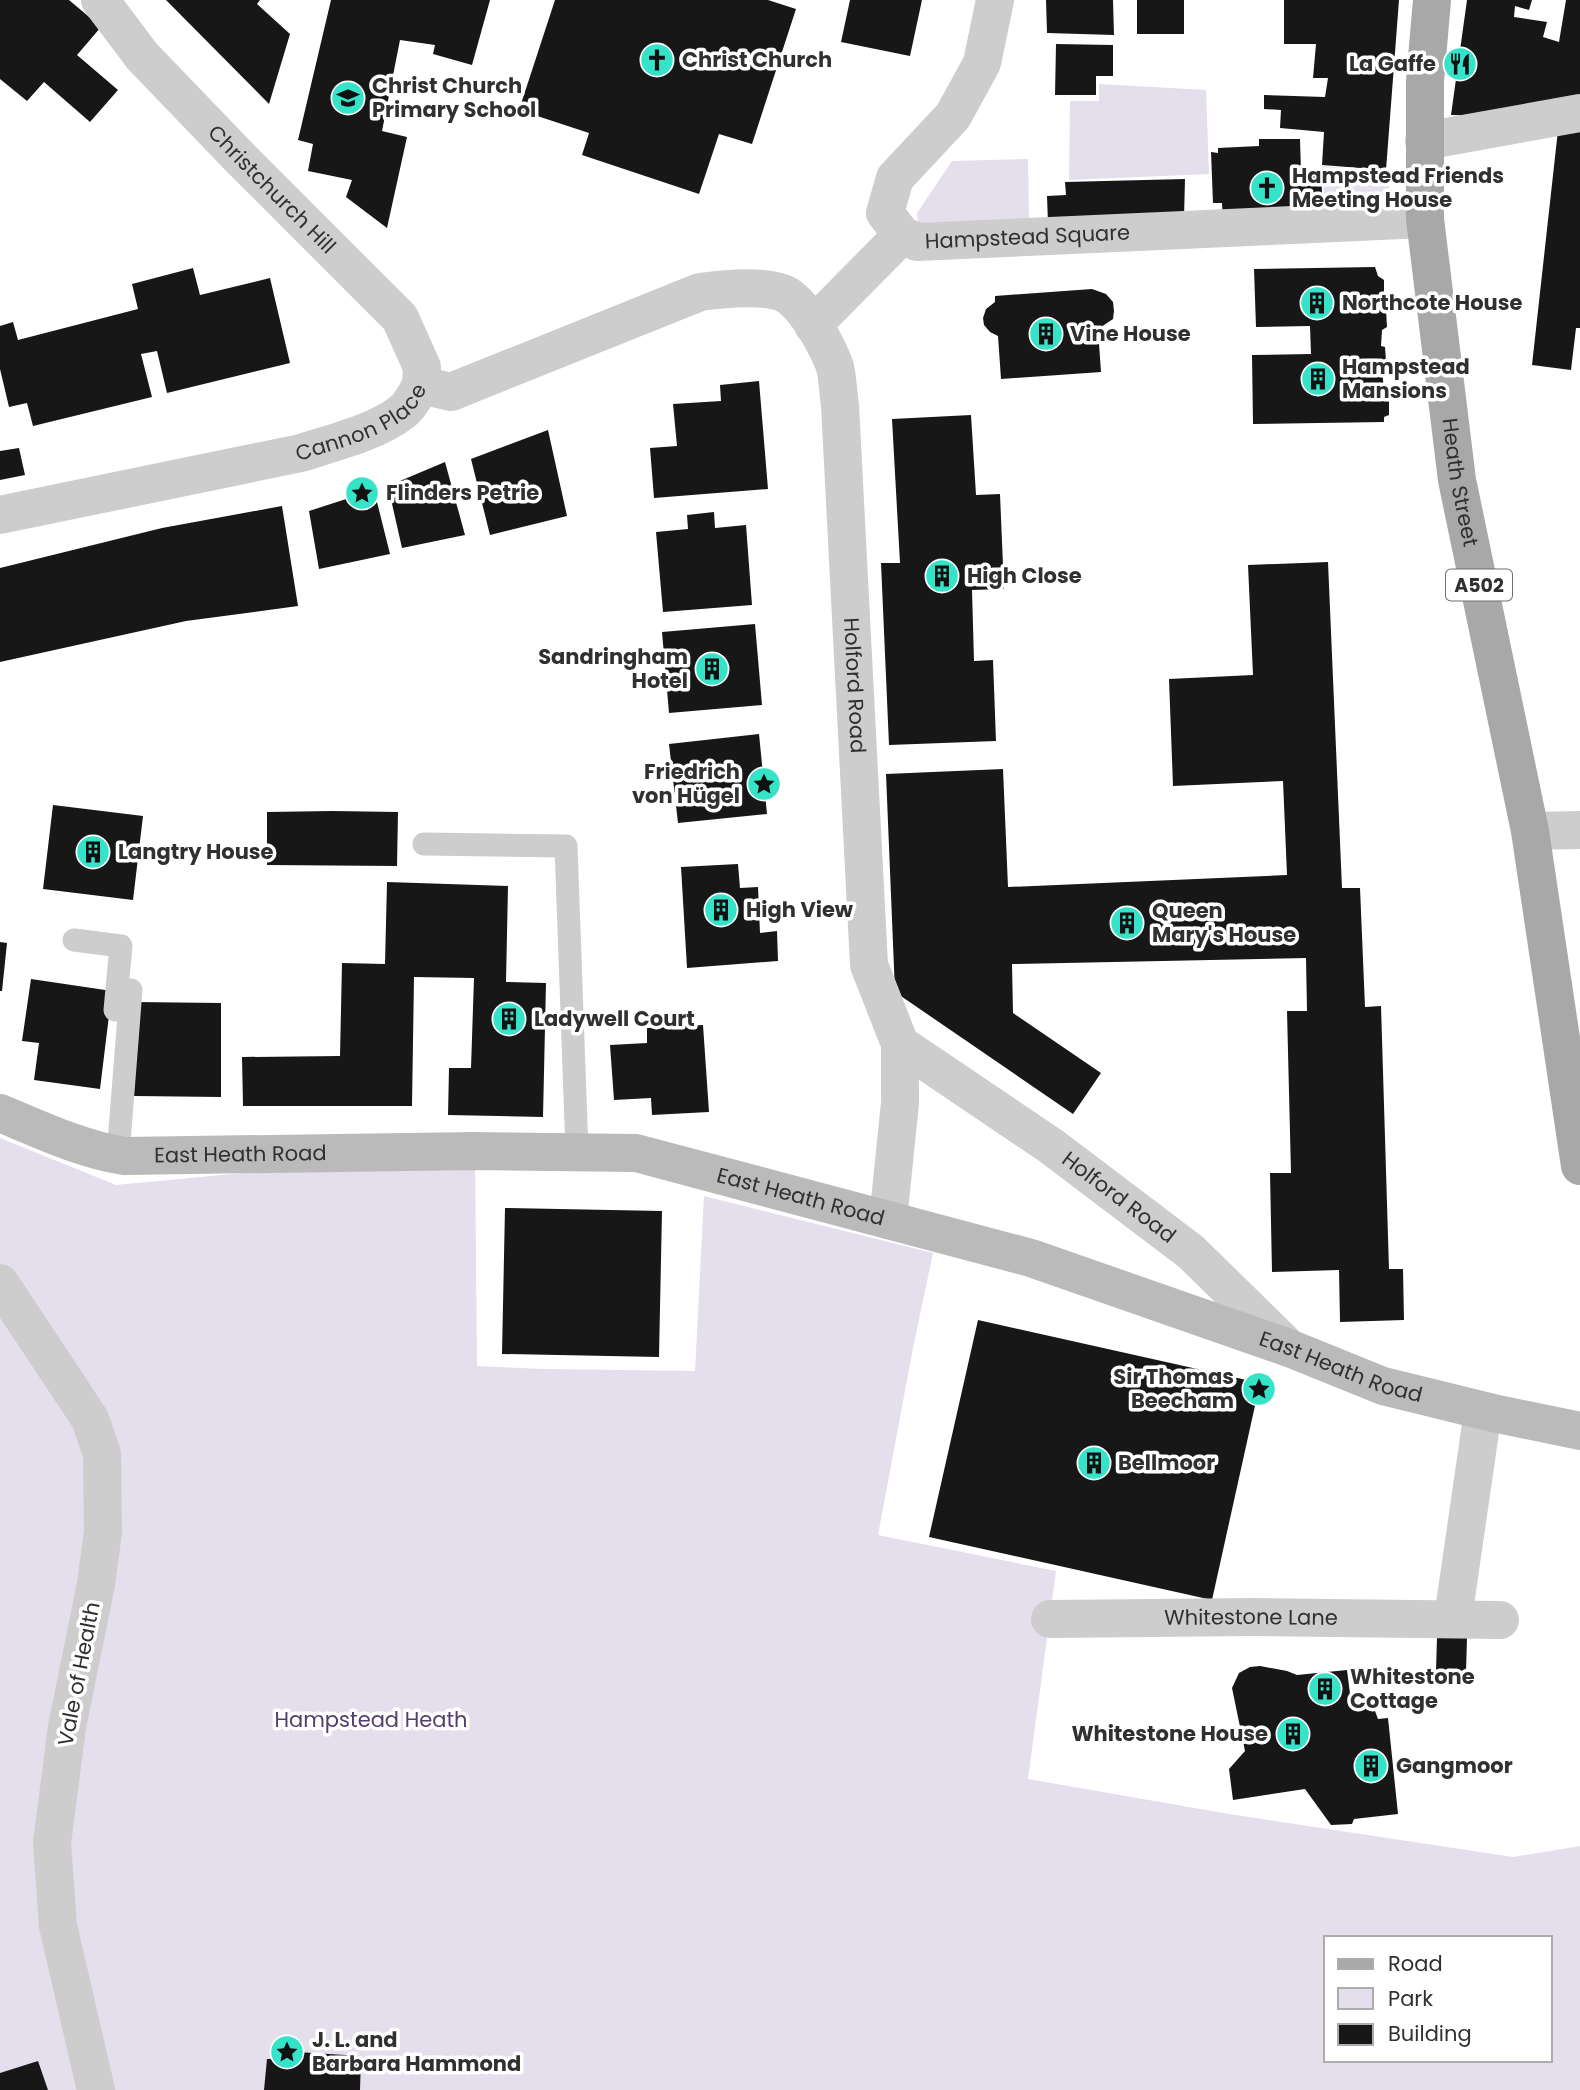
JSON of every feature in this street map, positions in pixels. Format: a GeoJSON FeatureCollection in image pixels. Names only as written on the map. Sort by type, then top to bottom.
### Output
{"type":"FeatureCollection","features":[{"type":"Feature","properties":{"kind":"main road","name":"Heath Street"},"geometry":{"type":"LineString","coordinates":[[1432,0],[1425,81],[1425,219],[1457,480],[1530,831],[1580,1166]]}},
{"type":"Feature","properties":{"kind":"street","name":"Christchurch Hill"},"geometry":{"type":"LineString","coordinates":[[100,0],[142,56],[400,318],[422,367],[421,385]]}},
{"type":"Feature","properties":{"kind":"street","name":"Hampstead Square"},"geometry":{"type":"LineString","coordinates":[[995,0],[982,63],[953,116],[895,178],[885,213],[902,234],[917,242],[1425,219]]}},
{"type":"Feature","properties":{"kind":"street"},"geometry":{"type":"LineString","coordinates":[[1424,141],[1580,113]]}},
{"type":"Feature","properties":{"kind":"street"},"geometry":{"type":"LineString","coordinates":[[813,325],[902,234]]}},
{"type":"Feature","properties":{"kind":"street","name":"Cannon Place"},"geometry":{"type":"LineString","coordinates":[[0,515],[302,453],[345,439],[403,411],[421,385],[451,392],[700,292],[758,288],[790,297],[813,325]]}},
{"type":"Feature","properties":{"kind":"street","name":"Holford Road"},"geometry":{"type":"LineString","coordinates":[[813,325],[835,368],[840,405],[869,965],[900,1044],[900,1103],[888,1220]]}},
{"type":"Feature","properties":{"kind":"street"},"geometry":{"type":"LineString","coordinates":[[1530,831],[1580,830]]}},
{"type":"Feature","properties":{"kind":"street","name":"Holford Road"},"geometry":{"type":"LineString","coordinates":[[900,1044],[1051,1146],[1191,1252],[1289,1348]]}},
{"type":"Feature","properties":{"kind":"street","name":"East Heath Road"},"geometry":{"type":"LineString","coordinates":[[0,1113],[57,1137],[110,1153],[636,1153],[1031,1258],[1289,1348],[1383,1386],[1483,1411],[1580,1431]]}},
{"type":"Feature","properties":{"kind":"street","name":"Vale of Health"},"geometry":{"type":"LineString","coordinates":[[0,1283],[90,1419],[102,1454],[103,1532],[96,1584],[67,1727],[52,1843],[58,1926],[96,2090]]}},
{"type":"Feature","properties":{"kind":"street"},"geometry":{"type":"LineString","coordinates":[[1452,1618],[1483,1411]]}},
{"type":"Feature","properties":{"kind":"street","name":"Whitestone Lane"},"geometry":{"type":"LineString","coordinates":[[1049,1619],[1500,1620]]}},
{"type":"Feature","properties":{"kind":"lane"},"geometry":{"type":"LineString","coordinates":[[424,844],[566,846],[577,1152]]}},
{"type":"Feature","properties":{"kind":"lane"},"geometry":{"type":"LineString","coordinates":[[74,940],[121,946],[113,1038]]}},
{"type":"Feature","properties":{"kind":"lane"},"geometry":{"type":"LineString","coordinates":[[110,1153],[131,990]]}},
{"type":"Feature","properties":{"kind":"lane"},"geometry":{"type":"LineString","coordinates":[[110,1073],[110,1153]]}},
{"type":"Feature","properties":{"kind":"green space"},"geometry":{"type":"Polygon","coordinates":[[[1099,84],[1206,90],[1209,174],[1069,180],[1070,101],[1099,101],[1099,84]]]}},
{"type":"Feature","properties":{"kind":"green space"},"geometry":{"type":"Polygon","coordinates":[[[1028,159],[1029,220],[918,223],[917,213],[952,161],[1028,159]]]}},
{"type":"Feature","properties":{"kind":"green space"},"geometry":{"type":"Polygon","coordinates":[[[1322,166],[1390,172],[1387,212],[1325,212],[1322,166]]]}},
{"type":"Feature","properties":{"kind":"green space","name":"Hampstead Heath"},"geometry":{"type":"Polygon","coordinates":[[[0,1138],[116,1185],[475,1151],[477,1366],[695,1371],[704,1196],[933,1253],[878,1535],[1056,1571],[1028,1779],[1229,1814],[1513,1857],[1580,1846],[1580,2090],[0,2090],[0,1138]]]}},
{"type":"Feature","properties":{"kind":"building"},"geometry":{"type":"Polygon","coordinates":[[[0,0],[69,0],[101,27],[77,55],[118,90],[90,122],[44,82],[27,101],[0,79],[0,0]]]}},
{"type":"Feature","properties":{"kind":"building"},"geometry":{"type":"Polygon","coordinates":[[[166,0],[260,0],[257,4],[290,34],[269,104],[166,0]]]}},
{"type":"Feature","properties":{"kind":"building","name":"Christ Church Primary School"},"geometry":{"type":"Polygon","coordinates":[[[331,0],[490,0],[472,65],[433,54],[435,45],[400,40],[382,131],[407,137],[387,228],[346,197],[352,180],[308,171],[313,144],[298,140],[331,0]]]}},
{"type":"Feature","properties":{"kind":"building","name":"Christ Church"},"geometry":{"type":"Polygon","coordinates":[[[555,0],[768,0],[796,9],[752,144],[719,134],[699,194],[582,155],[589,133],[519,110],[555,0]]]}},
{"type":"Feature","properties":{"kind":"building"},"geometry":{"type":"Polygon","coordinates":[[[850,0],[922,0],[910,56],[841,42],[850,0]]]}},
{"type":"Feature","properties":{"kind":"building"},"geometry":{"type":"Polygon","coordinates":[[[1046,0],[1113,0],[1114,35],[1047,33],[1046,0]]]}},
{"type":"Feature","properties":{"kind":"building"},"geometry":{"type":"Polygon","coordinates":[[[1137,0],[1184,0],[1184,34],[1137,34],[1137,0]]]}},
{"type":"Feature","properties":{"kind":"building"},"geometry":{"type":"Polygon","coordinates":[[[1284,0],[1399,0],[1386,170],[1322,165],[1324,132],[1280,128],[1281,110],[1264,109],[1264,95],[1325,97],[1328,78],[1313,78],[1316,44],[1284,44],[1284,0]]]}},
{"type":"Feature","properties":{"kind":"building"},"geometry":{"type":"Polygon","coordinates":[[[1467,0],[1532,0],[1529,10],[1515,6],[1514,17],[1547,22],[1543,37],[1559,42],[1566,0],[1580,0],[1580,103],[1500,116],[1451,115],[1467,0]]]}},
{"type":"Feature","properties":{"kind":"building"},"geometry":{"type":"Polygon","coordinates":[[[1056,44],[1113,45],[1113,76],[1096,76],[1096,95],[1055,95],[1056,44]]]}},
{"type":"Feature","properties":{"kind":"building"},"geometry":{"type":"Polygon","coordinates":[[[1559,121],[1580,124],[1580,328],[1576,328],[1571,370],[1532,365],[1559,121]]]}},
{"type":"Feature","properties":{"kind":"building","name":"Hampstead Friends Meeting House"},"geometry":{"type":"Polygon","coordinates":[[[1259,139],[1300,139],[1301,172],[1321,171],[1323,213],[1223,221],[1222,203],[1213,203],[1211,152],[1218,153],[1218,148],[1259,146],[1259,139]]]}},
{"type":"Feature","properties":{"kind":"building"},"geometry":{"type":"Polygon","coordinates":[[[1185,179],[1184,218],[1048,223],[1047,196],[1066,195],[1065,182],[1185,179]]]}},
{"type":"Feature","properties":{"kind":"building"},"geometry":{"type":"Polygon","coordinates":[[[1375,267],[1378,276],[1384,280],[1384,296],[1379,299],[1380,307],[1386,310],[1387,327],[1382,330],[1381,346],[1385,347],[1386,361],[1382,364],[1384,395],[1389,397],[1389,415],[1384,417],[1384,422],[1253,424],[1252,355],[1311,354],[1310,326],[1256,327],[1254,269],[1375,267]]]}},
{"type":"Feature","properties":{"kind":"building"},"geometry":{"type":"Polygon","coordinates":[[[193,268],[200,295],[270,278],[290,363],[167,393],[157,351],[141,354],[152,397],[33,426],[27,403],[9,407],[0,369],[0,326],[13,322],[18,340],[138,309],[132,284],[193,268]]]}},
{"type":"Feature","properties":{"kind":"building","name":"Vine House"},"geometry":{"type":"Polygon","coordinates":[[[1092,289],[1106,294],[1113,302],[1114,311],[1113,319],[1098,329],[1101,372],[1001,379],[998,336],[984,325],[983,318],[986,309],[995,302],[995,296],[1092,289]]]}},
{"type":"Feature","properties":{"kind":"building"},"geometry":{"type":"Polygon","coordinates":[[[759,381],[768,489],[654,498],[650,448],[677,446],[673,404],[721,401],[720,385],[759,381]]]}},
{"type":"Feature","properties":{"kind":"building"},"geometry":{"type":"Polygon","coordinates":[[[971,415],[976,495],[1000,494],[1004,589],[972,590],[974,661],[993,660],[996,741],[889,745],[881,563],[900,563],[892,419],[971,415]]]}},
{"type":"Feature","properties":{"kind":"building"},"geometry":{"type":"Polygon","coordinates":[[[548,430],[567,516],[490,535],[471,459],[548,430]]]}},
{"type":"Feature","properties":{"kind":"building"},"geometry":{"type":"Polygon","coordinates":[[[19,448],[25,475],[0,480],[0,451],[19,448]]]}},
{"type":"Feature","properties":{"kind":"building"},"geometry":{"type":"Polygon","coordinates":[[[445,462],[465,535],[402,548],[388,486],[445,462]]]}},
{"type":"Feature","properties":{"kind":"building"},"geometry":{"type":"Polygon","coordinates":[[[374,490],[390,554],[319,569],[309,511],[374,490]]]}},
{"type":"Feature","properties":{"kind":"building"},"geometry":{"type":"Polygon","coordinates":[[[282,506],[298,606],[186,621],[0,662],[0,568],[162,528],[282,506]]]}},
{"type":"Feature","properties":{"kind":"building"},"geometry":{"type":"Polygon","coordinates":[[[714,512],[715,528],[746,525],[752,605],[663,612],[656,532],[688,529],[687,515],[714,512]]]}},
{"type":"Feature","properties":{"kind":"building","name":"Queen Mary's House"},"geometry":{"type":"Polygon","coordinates":[[[1328,562],[1342,888],[1360,888],[1365,1007],[1381,1006],[1389,1269],[1403,1269],[1404,1320],[1340,1322],[1339,1270],[1272,1272],[1270,1173],[1291,1173],[1287,1011],[1307,1011],[1306,958],[1012,964],[1013,1013],[1101,1073],[1073,1114],[895,992],[886,774],[1003,769],[1008,887],[1287,875],[1283,781],[1173,786],[1169,679],[1253,675],[1248,565],[1328,562]]]}},
{"type":"Feature","properties":{"kind":"building","name":"Sandringham Hotel"},"geometry":{"type":"Polygon","coordinates":[[[755,624],[762,705],[669,713],[662,632],[755,624]]]}},
{"type":"Feature","properties":{"kind":"building"},"geometry":{"type":"Polygon","coordinates":[[[759,734],[767,814],[678,823],[669,744],[759,734]]]}},
{"type":"Feature","properties":{"kind":"building","name":"Langtry House"},"geometry":{"type":"Polygon","coordinates":[[[53,805],[143,816],[133,900],[43,889],[53,805]]]}},
{"type":"Feature","properties":{"kind":"building"},"geometry":{"type":"Polygon","coordinates":[[[267,812],[398,812],[397,866],[267,865],[267,812]]]}},
{"type":"Feature","properties":{"kind":"building","name":"High View"},"geometry":{"type":"Polygon","coordinates":[[[738,864],[740,888],[758,887],[760,933],[777,931],[778,961],[687,968],[681,867],[738,864]]]}},
{"type":"Feature","properties":{"kind":"building","name":"Ladywell Court"},"geometry":{"type":"Polygon","coordinates":[[[387,882],[508,886],[506,982],[546,983],[543,1117],[448,1115],[449,1068],[471,1068],[474,978],[414,977],[412,1106],[243,1106],[242,1057],[340,1056],[342,963],[385,964],[387,882]]]}},
{"type":"Feature","properties":{"kind":"building"},"geometry":{"type":"Polygon","coordinates":[[[0,942],[7,943],[2,991],[0,991],[0,942]]]}},
{"type":"Feature","properties":{"kind":"building"},"geometry":{"type":"Polygon","coordinates":[[[31,979],[112,991],[100,1089],[34,1080],[39,1043],[22,1041],[31,979]]]}},
{"type":"Feature","properties":{"kind":"building"},"geometry":{"type":"Polygon","coordinates":[[[135,1002],[221,1003],[221,1097],[134,1096],[135,1002]]]}},
{"type":"Feature","properties":{"kind":"building"},"geometry":{"type":"Polygon","coordinates":[[[703,1025],[709,1112],[652,1115],[651,1098],[614,1100],[610,1045],[647,1043],[647,1028],[703,1025]]]}},
{"type":"Feature","properties":{"kind":"building"},"geometry":{"type":"Polygon","coordinates":[[[505,1208],[662,1211],[659,1357],[502,1354],[505,1208]]]}},
{"type":"Feature","properties":{"kind":"building","name":"Bellmoor"},"geometry":{"type":"Polygon","coordinates":[[[978,1320],[1260,1383],[1212,1600],[929,1537],[978,1320]]]}},
{"type":"Feature","properties":{"kind":"building"},"geometry":{"type":"Polygon","coordinates":[[[1437,1637],[1467,1638],[1466,1672],[1436,1671],[1437,1637]]]}},
{"type":"Feature","properties":{"kind":"building","name":"Whitestone House"},"geometry":{"type":"Polygon","coordinates":[[[1260,1666],[1297,1675],[1347,1670],[1351,1702],[1356,1700],[1372,1703],[1378,1719],[1388,1718],[1398,1814],[1354,1819],[1352,1824],[1331,1825],[1305,1789],[1233,1800],[1229,1769],[1245,1751],[1232,1688],[1239,1673],[1250,1667],[1260,1666]]]}},
{"type":"Feature","properties":{"kind":"building"},"geometry":{"type":"Polygon","coordinates":[[[281,2051],[361,2056],[360,2090],[264,2090],[267,2059],[280,2059],[281,2051]]]}},
{"type":"Feature","properties":{"kind":"building"},"geometry":{"type":"Polygon","coordinates":[[[38,2061],[48,2090],[0,2090],[0,2073],[38,2061]]]}},
{"type":"Feature","properties":{"kind":"place","name":"Christ Church"},"geometry":{"type":"Point","coordinates":[657,60]}},
{"type":"Feature","properties":{"kind":"place","name":"La Gaffe"},"geometry":{"type":"Point","coordinates":[1460,64]}},
{"type":"Feature","properties":{"kind":"place","name":"Christ Church Primary School"},"geometry":{"type":"Point","coordinates":[348,98]}},
{"type":"Feature","properties":{"kind":"place","name":"Hampstead Friends Meeting House"},"geometry":{"type":"Point","coordinates":[1267,188]}},
{"type":"Feature","properties":{"kind":"place","name":"Northcote House"},"geometry":{"type":"Point","coordinates":[1317,303]}},
{"type":"Feature","properties":{"kind":"place","name":"Vine House"},"geometry":{"type":"Point","coordinates":[1046,334]}},
{"type":"Feature","properties":{"kind":"place","name":"Hampstead Mansions"},"geometry":{"type":"Point","coordinates":[1318,379]}},
{"type":"Feature","properties":{"kind":"place","name":"Flinders Petrie"},"geometry":{"type":"Point","coordinates":[362,493]}},
{"type":"Feature","properties":{"kind":"place","name":"High Close"},"geometry":{"type":"Point","coordinates":[942,576]}},
{"type":"Feature","properties":{"kind":"place","name":"Sandringham Hotel"},"geometry":{"type":"Point","coordinates":[712,669]}},
{"type":"Feature","properties":{"kind":"place","name":"Friedrich von Hügel"},"geometry":{"type":"Point","coordinates":[764,784]}},
{"type":"Feature","properties":{"kind":"place","name":"Langtry House"},"geometry":{"type":"Point","coordinates":[93,852]}},
{"type":"Feature","properties":{"kind":"place","name":"High View"},"geometry":{"type":"Point","coordinates":[721,910]}},
{"type":"Feature","properties":{"kind":"place","name":"Queen Mary's House"},"geometry":{"type":"Point","coordinates":[1127,923]}},
{"type":"Feature","properties":{"kind":"place","name":"Ladywell Court"},"geometry":{"type":"Point","coordinates":[509,1019]}},
{"type":"Feature","properties":{"kind":"place","name":"Sir Thomas Beecham"},"geometry":{"type":"Point","coordinates":[1259,1389]}},
{"type":"Feature","properties":{"kind":"place","name":"Bellmoor"},"geometry":{"type":"Point","coordinates":[1094,1463]}},
{"type":"Feature","properties":{"kind":"place","name":"Whitestone Cottage"},"geometry":{"type":"Point","coordinates":[1325,1689]}},
{"type":"Feature","properties":{"kind":"place","name":"Whitestone House"},"geometry":{"type":"Point","coordinates":[1293,1734]}},
{"type":"Feature","properties":{"kind":"place","name":"Gangmoor"},"geometry":{"type":"Point","coordinates":[1371,1766]}},
{"type":"Feature","properties":{"kind":"place","name":"J. L. and Barbara Hammond"},"geometry":{"type":"Point","coordinates":[287,2052]}}]}
